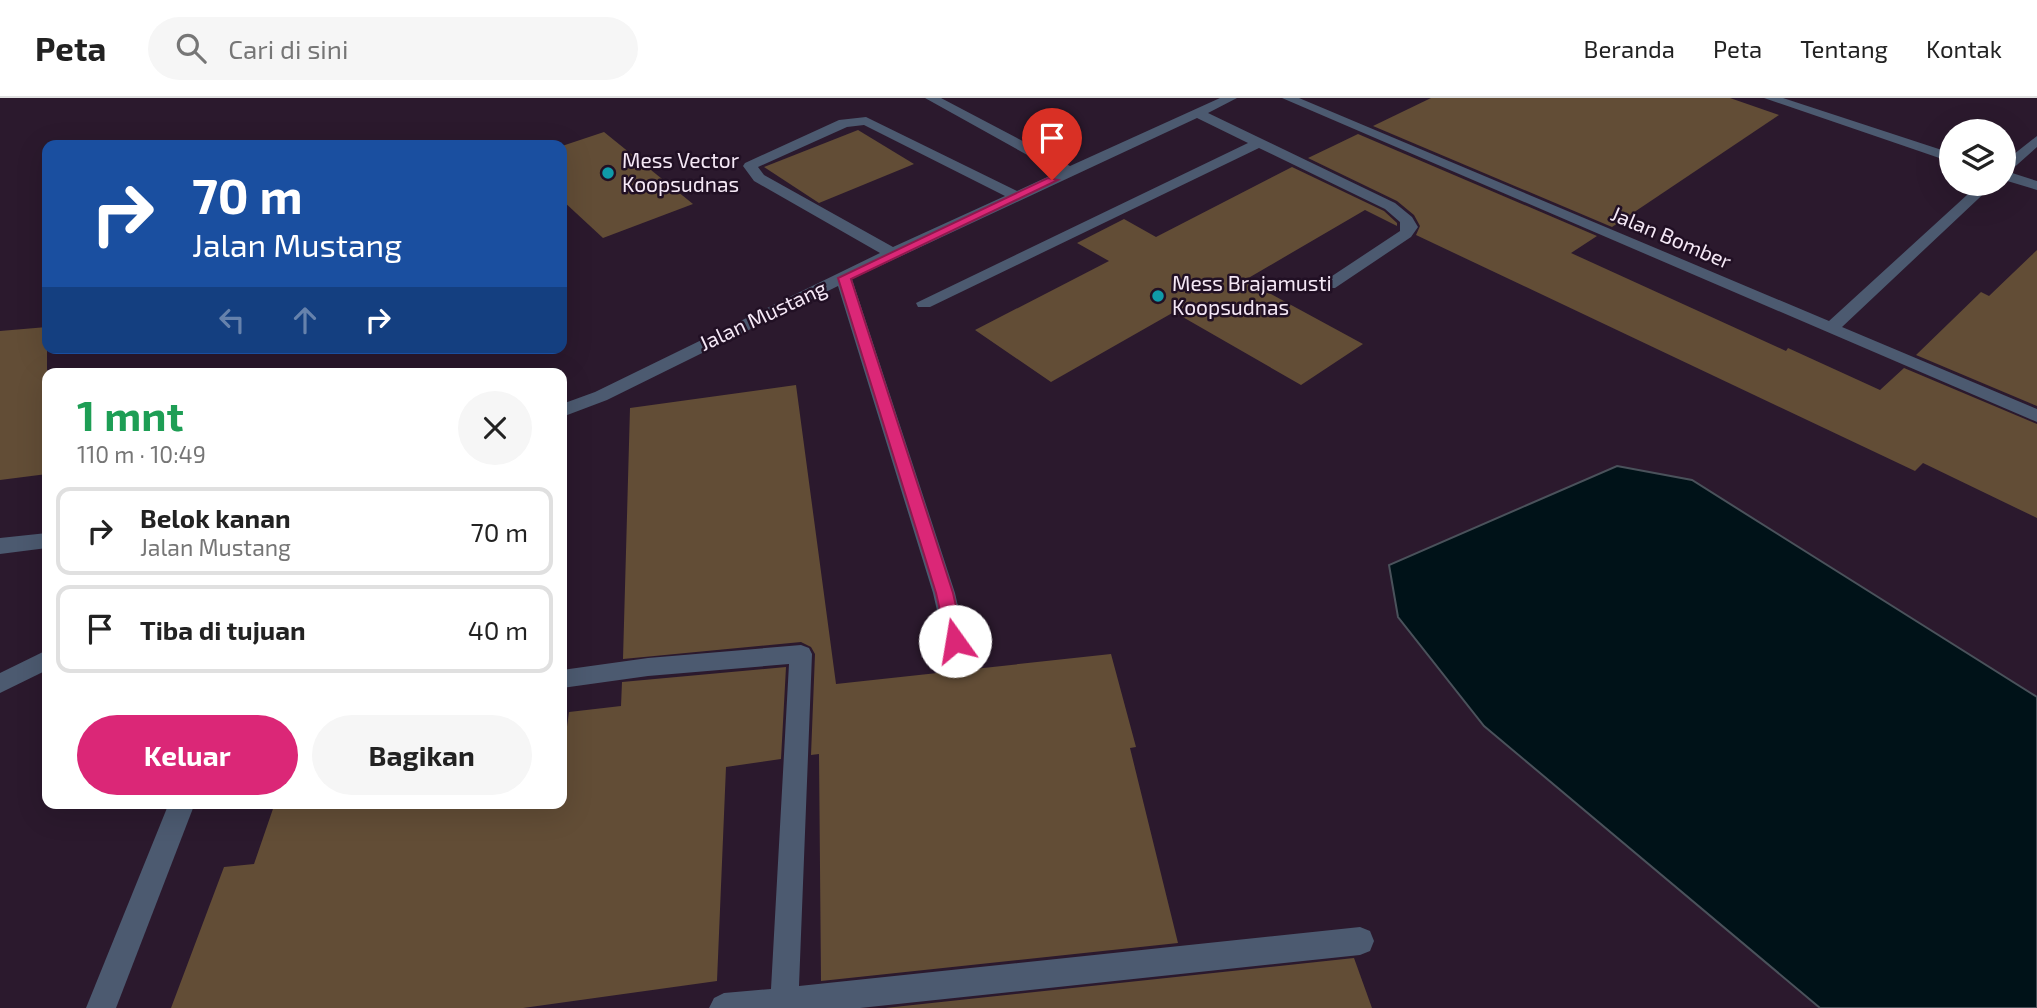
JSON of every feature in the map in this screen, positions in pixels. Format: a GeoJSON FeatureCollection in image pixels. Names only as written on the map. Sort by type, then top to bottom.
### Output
{"type":"FeatureCollection","features":[{"type":"Feature","properties":{"kind":"lane"},"geometry":{"type":"LineString","coordinates":[[931,98],[1070,172]]}},
{"type":"Feature","properties":{"kind":"lane","name":"Jalan Mustang"},"geometry":{"type":"LineString","coordinates":[[567,409],[601,396],[702,344],[892,253],[1231,98]]}},
{"type":"Feature","properties":{"kind":"lane","name":"Jalan Bomber"},"geometry":{"type":"LineString","coordinates":[[1288,98],[2037,416]]}},
{"type":"Feature","properties":{"kind":"lane"},"geometry":{"type":"LineString","coordinates":[[1770,98],[1939,154]]}},
{"type":"Feature","properties":{"kind":"lane"},"geometry":{"type":"LineString","coordinates":[[1199,114],[1390,206],[1407,220],[1410,227],[1406,234],[1329,285]]}},
{"type":"Feature","properties":{"kind":"lane"},"geometry":{"type":"LineString","coordinates":[[892,253],[759,178],[750,166],[845,123],[866,121],[1016,196]]}},
{"type":"Feature","properties":{"kind":"lane"},"geometry":{"type":"LineString","coordinates":[[2016,158],[2037,140]]}},
{"type":"Feature","properties":{"kind":"lane"},"geometry":{"type":"LineString","coordinates":[[924,303],[1259,143]]}},
{"type":"Feature","properties":{"kind":"lane"},"geometry":{"type":"LineString","coordinates":[[2016,179],[2037,186]]}},
{"type":"Feature","properties":{"kind":"lane"},"geometry":{"type":"LineString","coordinates":[[1830,328],[1974,196]]}},
{"type":"Feature","properties":{"kind":"lane"},"geometry":{"type":"LineString","coordinates":[[844,278],[944,593],[955,641]]}},
{"type":"Feature","properties":{"kind":"lane"},"geometry":{"type":"LineString","coordinates":[[0,546],[42,542]]}},
{"type":"Feature","properties":{"kind":"lane"},"geometry":{"type":"LineString","coordinates":[[567,678],[648,667],[800,654],[784,1004]]}},
{"type":"Feature","properties":{"kind":"lane"},"geometry":{"type":"LineString","coordinates":[[0,684],[42,662]]}},
{"type":"Feature","properties":{"kind":"lane"},"geometry":{"type":"LineString","coordinates":[[101,1008],[180,809]]}},
{"type":"Feature","properties":{"kind":"lane"},"geometry":{"type":"LineString","coordinates":[[724,1008],[784,1004],[1360,941]]}},
{"type":"Feature","properties":{"kind":"shaded area"},"geometry":{"type":"Polygon","coordinates":[[[1617,466],[1692,480],[2037,697],[2037,1008],[1820,1008],[1484,726],[1398,617],[1389,565],[1617,466]]]}},
{"type":"Feature","properties":{"kind":"building"},"geometry":{"type":"Polygon","coordinates":[[[1431,98],[1730,98],[1779,115],[1612,227],[1373,126],[1431,98]]]}},
{"type":"Feature","properties":{"kind":"building"},"geometry":{"type":"Polygon","coordinates":[[[858,130],[914,164],[819,203],[764,167],[858,130]]]}},
{"type":"Feature","properties":{"kind":"building","name":"Mess Vector Koopsudnas"},"geometry":{"type":"Polygon","coordinates":[[[604,132],[693,204],[603,238],[567,205],[567,144],[604,132]]]}},
{"type":"Feature","properties":{"kind":"building"},"geometry":{"type":"Polygon","coordinates":[[[1358,134],[1597,236],[1571,253],[1786,351],[1788,348],[1880,390],[1904,368],[2037,424],[2037,518],[1923,463],[1915,471],[1416,235],[1420,226],[1414,215],[1397,201],[1308,158],[1358,134]]]}},
{"type":"Feature","properties":{"kind":"building","name":"Mess Brajamusti Koopsudnas"},"geometry":{"type":"Polygon","coordinates":[[[1292,167],[1384,211],[1397,223],[1397,226],[1365,210],[1245,280],[1363,344],[1301,385],[1174,312],[1051,382],[975,330],[1109,261],[1077,243],[1124,219],[1156,237],[1292,167]]]}},
{"type":"Feature","properties":{"kind":"building"},"geometry":{"type":"Polygon","coordinates":[[[2037,250],[2037,406],[1916,355],[1981,292],[1989,296],[2037,250]]]}},
{"type":"Feature","properties":{"kind":"building"},"geometry":{"type":"Polygon","coordinates":[[[42,327],[42,354],[47,354],[47,368],[42,368],[42,475],[0,480],[0,331],[42,327]]]}},
{"type":"Feature","properties":{"kind":"building"},"geometry":{"type":"Polygon","coordinates":[[[796,385],[836,684],[1111,654],[1136,747],[1130,748],[1178,943],[821,981],[819,754],[811,755],[815,654],[811,647],[801,642],[623,659],[630,408],[796,385]]]}},
{"type":"Feature","properties":{"kind":"building"},"geometry":{"type":"Polygon","coordinates":[[[786,667],[781,759],[726,767],[717,981],[523,1008],[171,1008],[224,867],[254,864],[273,809],[567,809],[569,712],[621,706],[622,682],[786,667]]]}},
{"type":"Feature","properties":{"kind":"building"},"geometry":{"type":"Polygon","coordinates":[[[1354,958],[1372,1008],[885,1008],[1354,958]]]}},
{"type":"Feature","properties":{"kind":"place","name":"Mess Vector Koopsudnas"},"geometry":{"type":"Point","coordinates":[608,173]}},
{"type":"Feature","properties":{"kind":"place","name":"Mess Brajamusti Koopsudnas"},"geometry":{"type":"Point","coordinates":[1158,296]}},
{"type":"Feature","properties":{"kind":"route"},"geometry":{"type":"LineString","coordinates":[[955,641],[944,593],[844,278],[892,253],[1052,180]]}}]}
